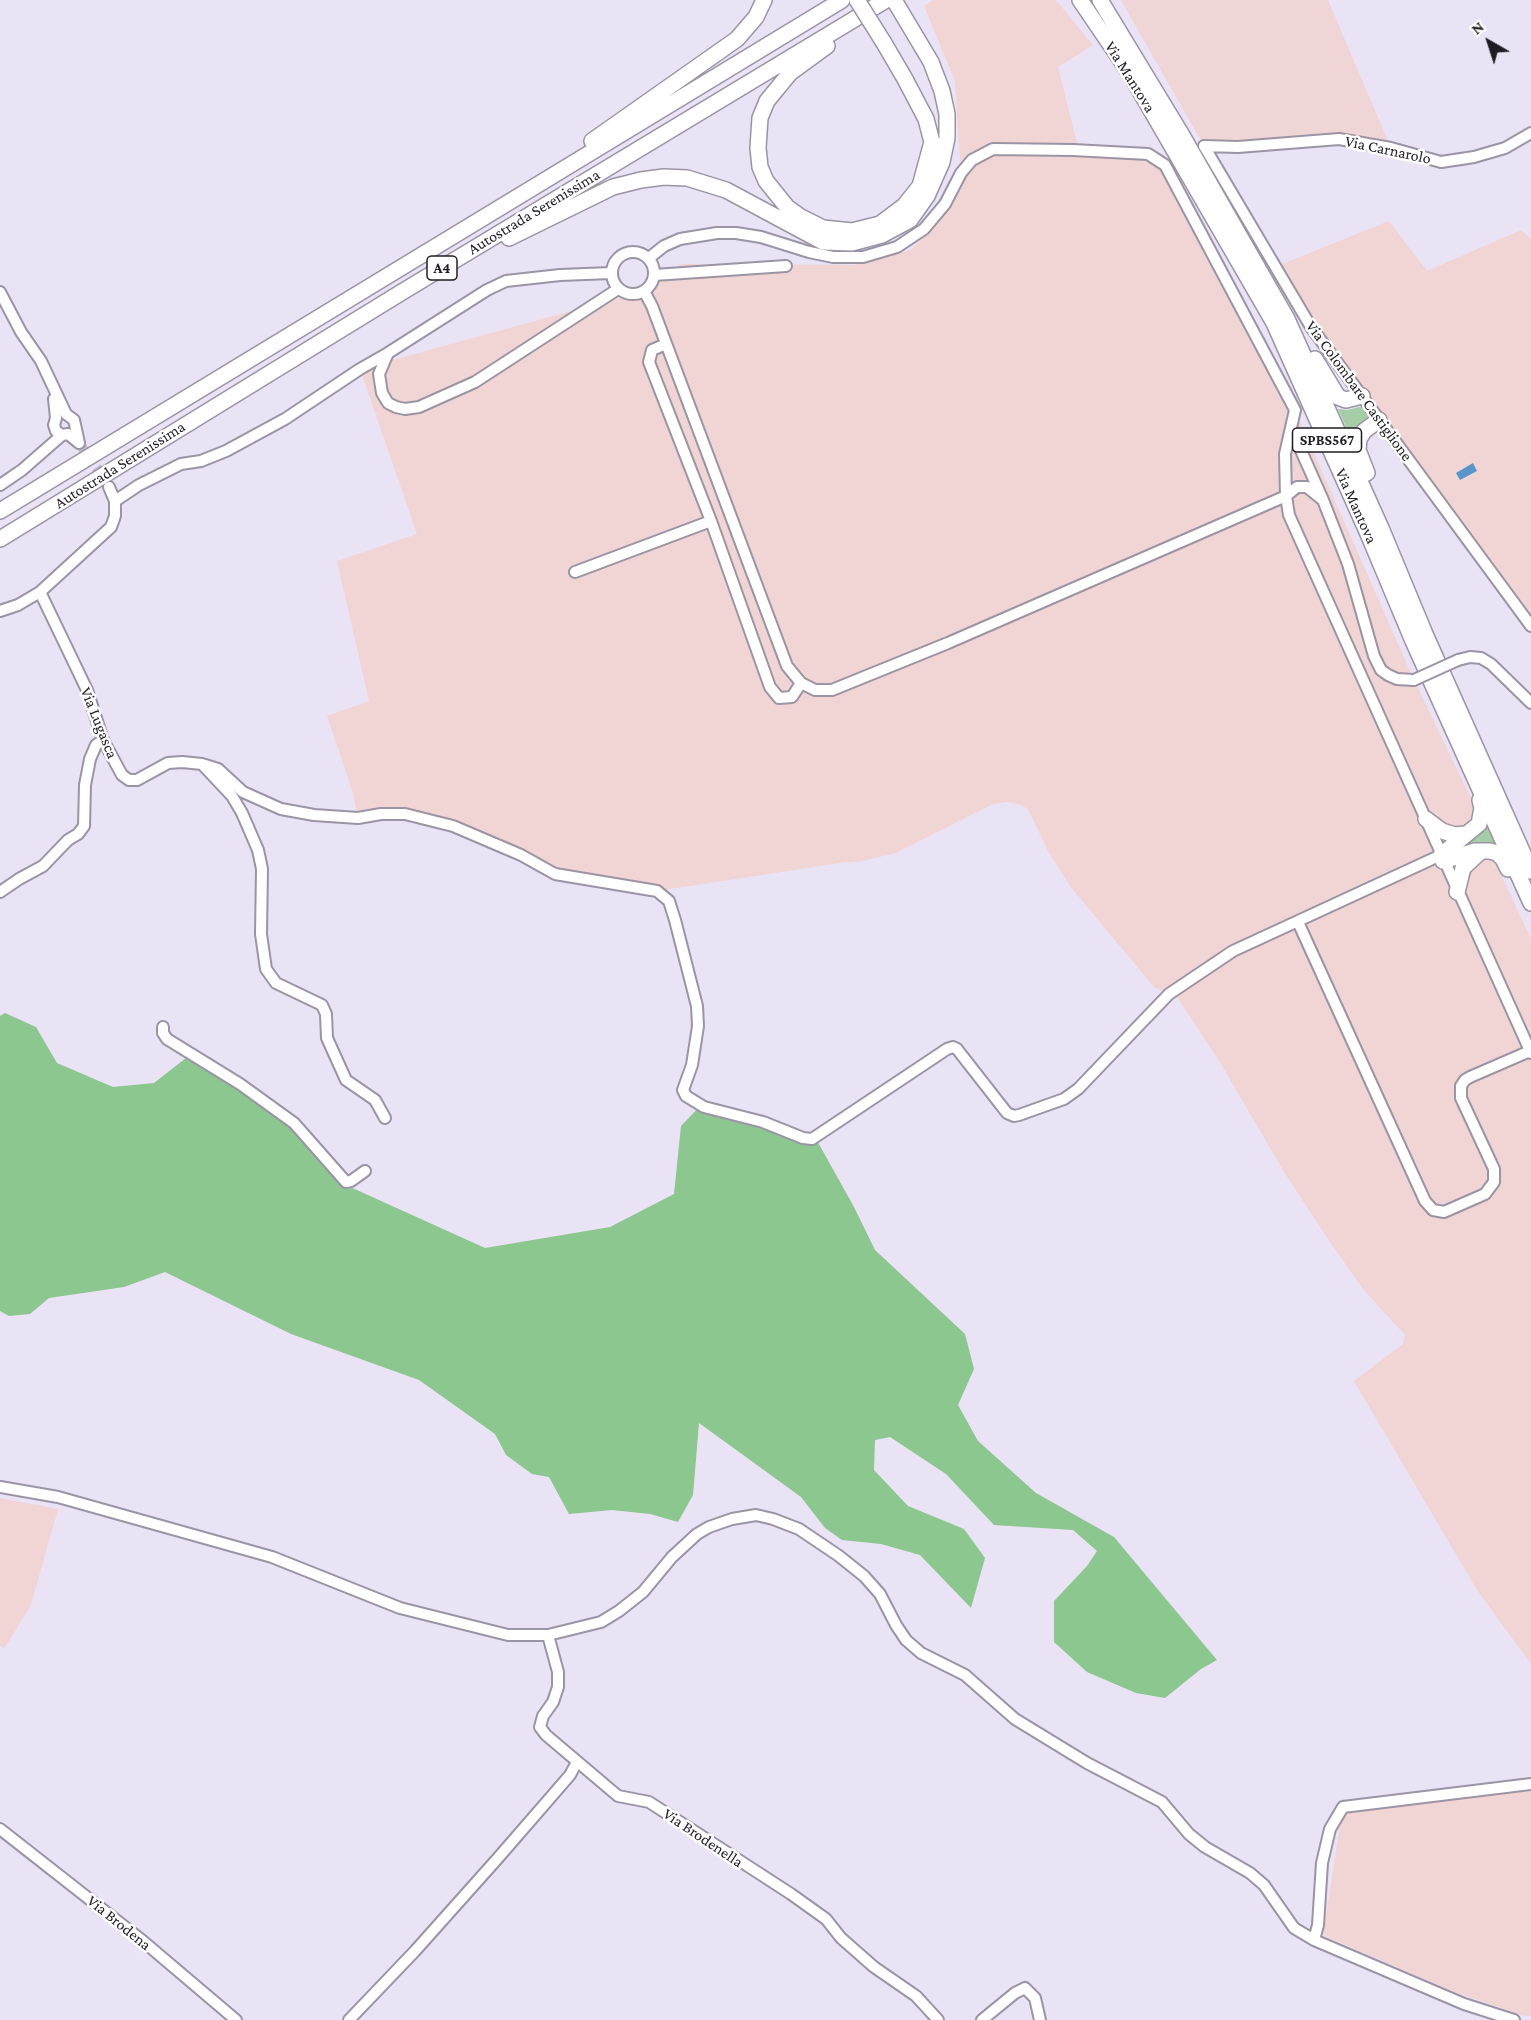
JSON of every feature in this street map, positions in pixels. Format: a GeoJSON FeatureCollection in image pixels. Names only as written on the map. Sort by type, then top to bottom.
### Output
{"type":"FeatureCollection","features":[{"type":"Feature","properties":{"kind":"highway"},"geometry":{"type":"LineString","coordinates":[[504,205],[736,39],[756,17],[764,0]]}},
{"type":"Feature","properties":{"kind":"highway","name":"Autostrada Serenissima"},"geometry":{"type":"LineString","coordinates":[[0,511],[842,0]]}},
{"type":"Feature","properties":{"kind":"highway"},"geometry":{"type":"LineString","coordinates":[[857,0],[884,43],[905,79],[926,119],[932,142],[920,186],[904,206],[880,224],[852,231],[823,228],[787,207],[766,181],[760,167],[758,148],[760,118],[767,101],[790,73],[887,0]]}},
{"type":"Feature","properties":{"kind":"highway","name":"Autostrada Serenissima"},"geometry":{"type":"LineString","coordinates":[[0,539],[402,292],[887,0]]}},
{"type":"Feature","properties":{"kind":"highway"},"geometry":{"type":"LineString","coordinates":[[402,292],[585,200],[613,187],[641,180],[664,177],[687,178],[726,190],[823,242],[852,243],[882,235],[910,220],[927,196],[942,162],[947,138],[947,114],[942,91],[931,62],[894,0]]}},
{"type":"Feature","properties":{"kind":"highway","name":"Via Mantova"},"geometry":{"type":"LineString","coordinates":[[1080,0],[1134,81],[1279,333],[1478,788],[1530,900]]}},
{"type":"Feature","properties":{"kind":"highway","name":"Via Mantova"},"geometry":{"type":"LineString","coordinates":[[1100,0],[1287,319],[1531,871]]}},
{"type":"Feature","properties":{"kind":"highway"},"geometry":{"type":"LineString","coordinates":[[1287,319],[1311,351],[1338,397],[1346,400],[1362,396]]}},
{"type":"Feature","properties":{"kind":"highway"},"geometry":{"type":"LineString","coordinates":[[1379,420],[1364,431],[1359,439],[1358,450],[1371,485],[1381,528]]}},
{"type":"Feature","properties":{"kind":"highway"},"geometry":{"type":"LineString","coordinates":[[1442,858],[1465,834],[1473,830],[1481,819],[1482,808],[1478,788]]}},
{"type":"Feature","properties":{"kind":"highway"},"geometry":{"type":"LineString","coordinates":[[1426,819],[1442,831],[1455,835],[1465,834]]}},
{"type":"Feature","properties":{"kind":"highway"},"geometry":{"type":"LineString","coordinates":[[1442,858],[1482,851],[1497,853],[1503,859],[1520,891],[1530,900]]}},
{"type":"Feature","properties":{"kind":"highway"},"geometry":{"type":"LineString","coordinates":[[1457,892],[1463,868],[1482,851]]}},
{"type":"Feature","properties":{"kind":"street","name":"Via Carnarolo"},"geometry":{"type":"LineString","coordinates":[[1204,146],[1238,147],[1339,139],[1391,148],[1441,162],[1474,157],[1505,148],[1531,133]]}},
{"type":"Feature","properties":{"kind":"street","name":"Via Colombare Castiglione"},"geometry":{"type":"LineString","coordinates":[[1204,146],[1311,327],[1531,626]]}},
{"type":"Feature","properties":{"kind":"street"},"geometry":{"type":"LineString","coordinates":[[648,258],[664,246],[680,239],[726,233],[760,237],[833,257],[863,257],[897,247],[924,229],[945,204],[961,173],[972,160],[993,149],[1148,154],[1165,165],[1295,410],[1286,449],[1286,496],[1289,515],[1531,1052],[1470,1077],[1461,1086],[1461,1098],[1494,1169],[1494,1182],[1485,1194],[1444,1212],[1433,1210],[1425,1201],[1298,922]]}},
{"type":"Feature","properties":{"kind":"street"},"geometry":{"type":"LineString","coordinates":[[636,251],[648,258],[652,263],[654,275],[652,282],[644,291],[630,294],[618,288],[611,273],[612,266],[622,254],[636,251]]}},
{"type":"Feature","properties":{"kind":"street"},"geometry":{"type":"LineString","coordinates":[[654,275],[786,266]]}},
{"type":"Feature","properties":{"kind":"street"},"geometry":{"type":"LineString","coordinates":[[116,501],[139,485],[181,464],[201,461],[226,451],[285,419],[360,369],[487,290],[506,281],[560,275],[611,273]]}},
{"type":"Feature","properties":{"kind":"street"},"geometry":{"type":"LineString","coordinates":[[388,353],[380,374],[382,393],[388,403],[396,407],[405,409],[419,407],[475,382],[618,288]]}},
{"type":"Feature","properties":{"kind":"street"},"geometry":{"type":"LineString","coordinates":[[644,291],[652,306],[787,666],[801,683],[815,690],[832,690],[948,643],[1286,496],[1297,487],[1307,487],[1323,500]]}},
{"type":"Feature","properties":{"kind":"street"},"geometry":{"type":"LineString","coordinates":[[0,292],[21,332],[40,361],[54,392],[64,426],[45,449],[22,470],[0,484]]}},
{"type":"Feature","properties":{"kind":"street"},"geometry":{"type":"LineString","coordinates":[[666,344],[652,350],[649,362],[711,521],[770,687],[779,698],[792,697],[801,683]]}},
{"type":"Feature","properties":{"kind":"street"},"geometry":{"type":"LineString","coordinates":[[1291,428],[1348,564],[1381,670],[1398,679],[1414,680],[1458,660],[1470,657],[1480,658],[1491,664],[1531,703]]}},
{"type":"Feature","properties":{"kind":"street"},"geometry":{"type":"LineString","coordinates":[[1286,449],[1300,456],[1308,465]]}},
{"type":"Feature","properties":{"kind":"street"},"geometry":{"type":"LineString","coordinates":[[0,611],[18,605],[40,592],[111,527],[115,516],[116,501],[109,487]]}},
{"type":"Feature","properties":{"kind":"street"},"geometry":{"type":"LineString","coordinates":[[575,572],[711,521]]}},
{"type":"Feature","properties":{"kind":"street","name":"Via Lugasca"},"geometry":{"type":"LineString","coordinates":[[40,592],[87,690],[103,740],[122,775],[129,780],[137,780],[168,763],[202,764]]}},
{"type":"Feature","properties":{"kind":"street"},"geometry":{"type":"LineString","coordinates":[[0,892],[43,866],[84,826],[85,785],[90,759],[96,746],[103,740]]}},
{"type":"Feature","properties":{"kind":"street"},"geometry":{"type":"LineString","coordinates":[[202,764],[218,769],[243,792],[281,809],[314,815],[358,818],[381,814],[405,814],[453,826],[520,855],[555,874],[657,891],[669,902],[697,1006],[698,1026],[692,1065],[683,1090],[686,1096],[704,1107],[763,1122],[803,1138],[812,1139],[953,1047],[957,1048],[1007,1113],[1014,1116],[1019,1115],[1064,1099],[1078,1089],[1169,994],[1233,951],[1442,858]]}},
{"type":"Feature","properties":{"kind":"street"},"geometry":{"type":"LineString","coordinates":[[202,764],[232,796],[258,850],[262,869],[261,934],[266,969],[276,983],[322,1005],[326,1014],[327,1038],[346,1080],[375,1100],[385,1118]]}},
{"type":"Feature","properties":{"kind":"street"},"geometry":{"type":"LineString","coordinates":[[163,1027],[167,1039],[240,1084],[294,1123],[346,1182],[365,1171]]}},
{"type":"Feature","properties":{"kind":"street"},"geometry":{"type":"LineString","coordinates":[[0,1487],[58,1497],[272,1557],[400,1608],[508,1635],[548,1635],[601,1622],[643,1592],[672,1557],[710,1527],[732,1519],[756,1515],[773,1519],[799,1529],[864,1576],[880,1594],[906,1640],[921,1653],[965,1675],[1015,1719],[1087,1763],[1162,1802],[1189,1834],[1264,1885],[1294,1928],[1314,1940],[1464,2004],[1514,2020]]}},
{"type":"Feature","properties":{"kind":"street","name":"Via Brodenella"},"geometry":{"type":"LineString","coordinates":[[548,1635],[558,1672],[558,1687],[540,1727],[546,1735],[618,1796],[649,1802],[826,1919],[841,1938],[874,1967],[916,1996],[938,2020]]}},
{"type":"Feature","properties":{"kind":"street"},"geometry":{"type":"LineString","coordinates":[[349,2020],[409,1958],[491,1866],[570,1775],[577,1762]]}},
{"type":"Feature","properties":{"kind":"street"},"geometry":{"type":"LineString","coordinates":[[1314,1940],[1318,1925],[1322,1863],[1330,1829],[1343,1807],[1531,1784]]}},
{"type":"Feature","properties":{"kind":"street","name":"Via Brodena"},"geometry":{"type":"LineString","coordinates":[[0,1829],[135,1935],[236,2020]]}},
{"type":"Feature","properties":{"kind":"street"},"geometry":{"type":"LineString","coordinates":[[982,2020],[1015,1993],[1026,1988],[1035,1998],[1040,2020]]}},
{"type":"Feature","properties":{"kind":"shaded area"},"geometry":{"type":"Polygon","coordinates":[[[933,0],[1056,0],[1093,45],[1058,67],[1077,143],[1148,154],[1165,165],[1295,410],[1414,680],[1481,819],[1490,851],[1531,939],[1531,1664],[1477,1590],[1354,1381],[1403,1344],[1405,1335],[1363,1289],[1330,1242],[1284,1172],[1221,1064],[1178,998],[1154,987],[1070,886],[1048,851],[1028,809],[1019,804],[1007,802],[993,804],[896,853],[862,861],[657,891],[555,874],[427,819],[358,818],[353,793],[327,716],[369,701],[337,561],[417,534],[360,369],[619,298],[681,264],[854,265],[911,250],[941,220],[962,187],[955,81],[924,6],[933,0]]]}},
{"type":"Feature","properties":{"kind":"shaded area"},"geometry":{"type":"Polygon","coordinates":[[[1121,0],[1328,0],[1391,148],[1339,139],[1204,146],[1121,0]]]}},
{"type":"Feature","properties":{"kind":"shaded area"},"geometry":{"type":"Polygon","coordinates":[[[1389,221],[1427,271],[1521,230],[1531,239],[1531,626],[1379,420],[1275,267],[1389,221]]]}},
{"type":"Feature","properties":{"kind":"shaded area"},"geometry":{"type":"Polygon","coordinates":[[[0,1498],[58,1509],[31,1605],[4,1649],[0,1646],[0,1498]]]}},
{"type":"Feature","properties":{"kind":"shaded area"},"geometry":{"type":"Polygon","coordinates":[[[1531,1784],[1531,2016],[1525,2016],[1452,1991],[1323,1935],[1343,1807],[1531,1784]]]}},
{"type":"Feature","properties":{"kind":"green space"},"geometry":{"type":"Polygon","coordinates":[[[1363,406],[1370,414],[1351,438],[1338,409],[1347,410],[1363,406]]]}},
{"type":"Feature","properties":{"kind":"green space"},"geometry":{"type":"Polygon","coordinates":[[[1487,819],[1501,851],[1454,852],[1481,832],[1487,819]]]}},
{"type":"Feature","properties":{"kind":"green space"},"geometry":{"type":"Polygon","coordinates":[[[5,1013],[36,1027],[57,1063],[113,1087],[154,1083],[186,1058],[216,1071],[289,1120],[348,1186],[485,1248],[610,1227],[674,1194],[681,1126],[705,1101],[815,1137],[875,1250],[965,1334],[974,1369],[958,1405],[978,1441],[1036,1493],[1114,1537],[1217,1660],[1201,1669],[1165,1698],[1136,1693],[1087,1672],[1054,1642],[1054,1601],[1087,1566],[1097,1551],[1073,1530],[994,1525],[946,1474],[890,1437],[875,1440],[874,1470],[908,1506],[964,1529],[985,1558],[971,1608],[920,1555],[881,1544],[842,1540],[825,1528],[801,1497],[699,1423],[693,1495],[678,1522],[650,1514],[612,1510],[569,1514],[549,1477],[532,1474],[506,1455],[495,1434],[419,1380],[291,1334],[165,1272],[124,1287],[49,1298],[30,1314],[9,1316],[0,1311],[0,1016],[5,1013]]]}},
{"type":"Feature","properties":{"kind":"water"},"geometry":{"type":"Polygon","coordinates":[[[1473,463],[1477,471],[1460,480],[1456,473],[1473,463]]]}},
{"type":"Feature","properties":{"kind":"tunnel"},"geometry":{"type":"LineString","coordinates":[[79,443],[106,481]]}}]}
